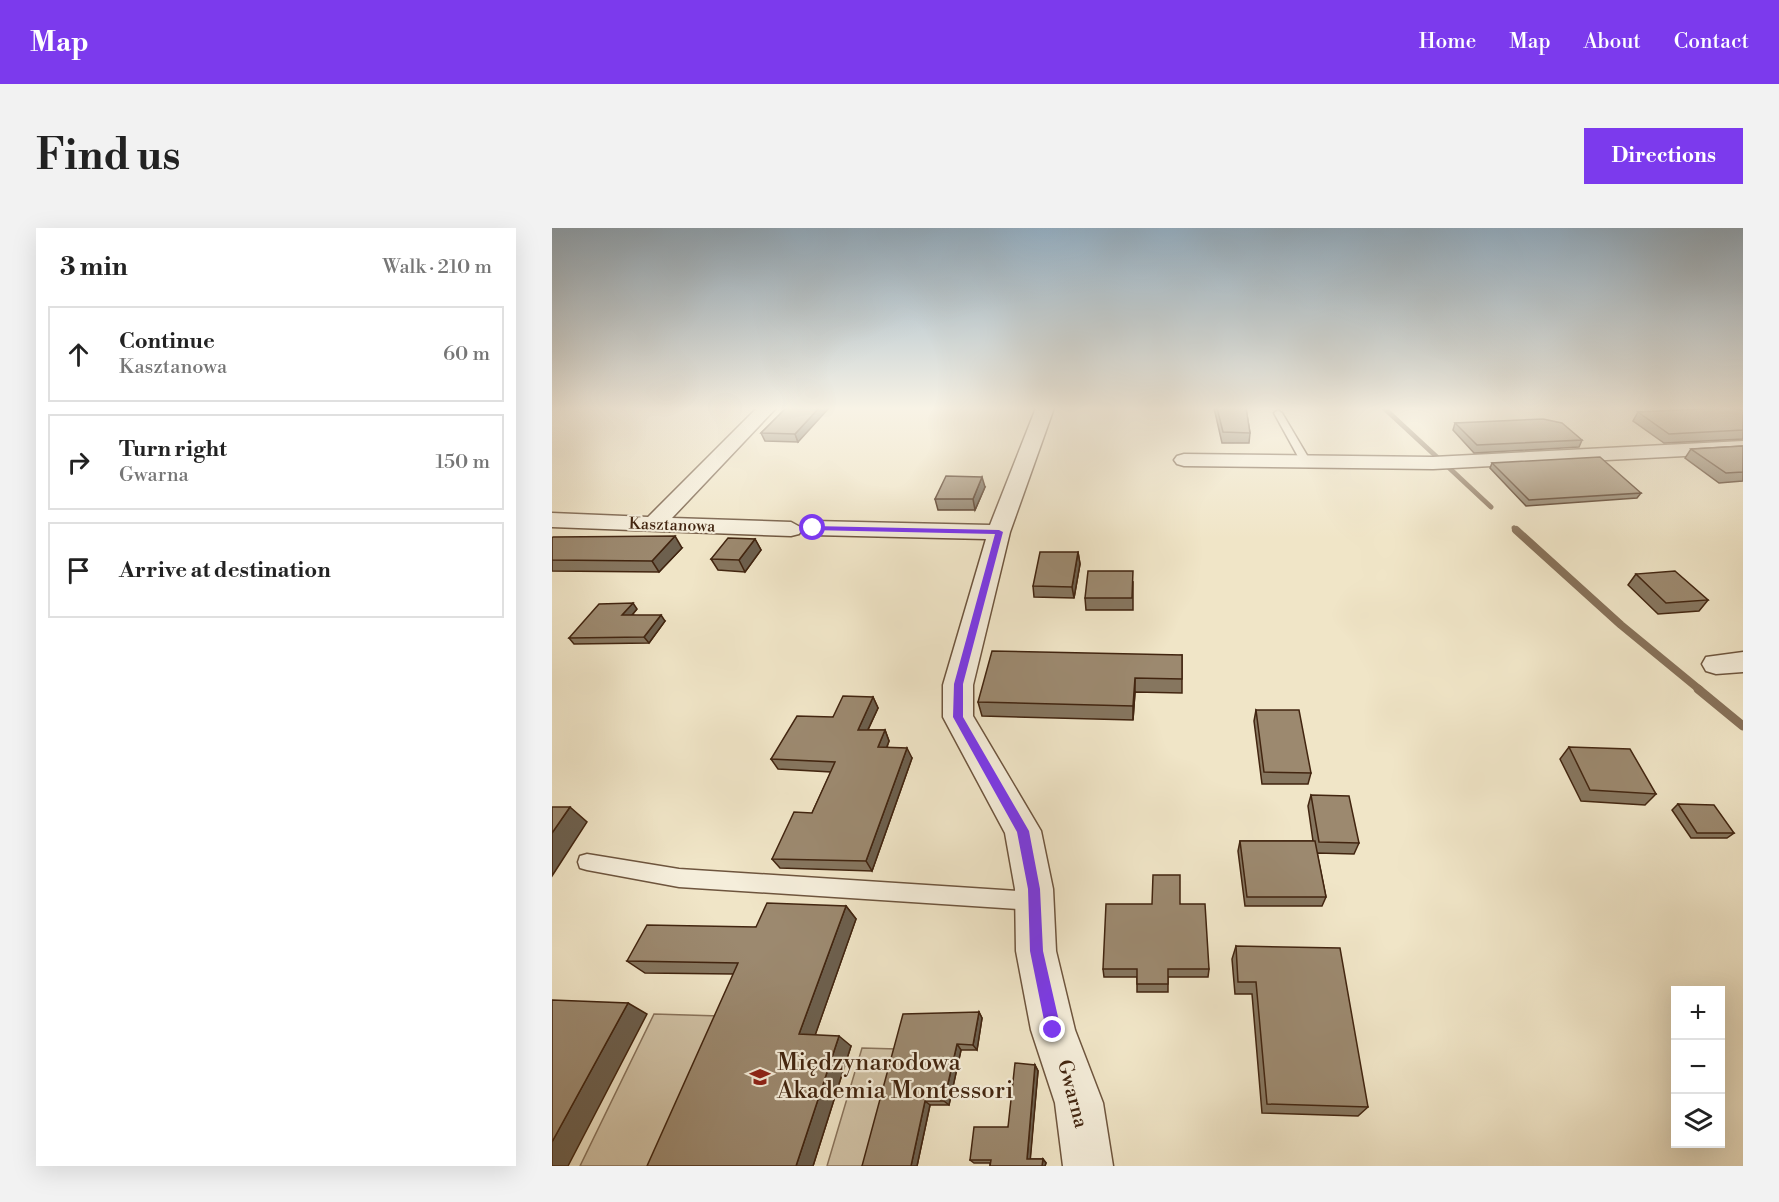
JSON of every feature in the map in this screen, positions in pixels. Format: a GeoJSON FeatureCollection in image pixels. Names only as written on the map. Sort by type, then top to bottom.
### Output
{"type":"FeatureCollection","features":[{"type":"Feature","properties":{"kind":"street"},"geometry":{"type":"LineString","coordinates":[[654,524],[724,452]]}},
{"type":"Feature","properties":{"kind":"street","name":"Gwarna"},"geometry":{"type":"LineString","coordinates":[[1029,452],[999,532],[958,684],[958,717],[1023,831],[1035,901],[1036,951],[1053,1030],[1079,1103],[1088,1166]]}},
{"type":"Feature","properties":{"kind":"street"},"geometry":{"type":"LineString","coordinates":[[1184,460],[1470,462],[1656,452]]}},
{"type":"Feature","properties":{"kind":"street","name":"Kasztanowa"},"geometry":{"type":"LineString","coordinates":[[552,520],[999,532]]}},
{"type":"Feature","properties":{"kind":"lane"},"geometry":{"type":"LineString","coordinates":[[1300,452],[1306,462]]}},
{"type":"Feature","properties":{"kind":"lane"},"geometry":{"type":"LineString","coordinates":[[587,862],[679,878],[1035,901]]}},
{"type":"Feature","properties":{"kind":"shaded area"},"geometry":{"type":"Polygon","coordinates":[[[654,1014],[719,1016],[650,1166],[580,1166],[654,1014]]]}},
{"type":"Feature","properties":{"kind":"shaded area"},"geometry":{"type":"Polygon","coordinates":[[[862,1048],[897,1049],[864,1166],[827,1166],[862,1048]]]}},
{"type":"Feature","properties":{"kind":"building"},"geometry":{"type":"Polygon","coordinates":[[[1695,452],[1743,452],[1743,472],[1726,473],[1695,452]]]}},
{"type":"Feature","properties":{"kind":"building"},"geometry":{"type":"Polygon","coordinates":[[[1600,457],[1641,493],[1529,500],[1492,463],[1600,457]]]}},
{"type":"Feature","properties":{"kind":"building"},"geometry":{"type":"Polygon","coordinates":[[[946,476],[982,477],[973,499],[935,499],[946,476]]]}},
{"type":"Feature","properties":{"kind":"building"},"geometry":{"type":"Polygon","coordinates":[[[675,536],[652,561],[552,560],[553,537],[675,536]]]}},
{"type":"Feature","properties":{"kind":"building"},"geometry":{"type":"Polygon","coordinates":[[[728,538],[755,539],[739,560],[711,559],[728,538]]]}},
{"type":"Feature","properties":{"kind":"building"},"geometry":{"type":"Polygon","coordinates":[[[1040,552],[1078,552],[1072,587],[1033,586],[1040,552]]]}},
{"type":"Feature","properties":{"kind":"building"},"geometry":{"type":"Polygon","coordinates":[[[1088,571],[1133,571],[1132,598],[1085,598],[1088,571]]]}},
{"type":"Feature","properties":{"kind":"building"},"geometry":{"type":"Polygon","coordinates":[[[1675,571],[1708,600],[1666,603],[1636,574],[1675,571]]]}},
{"type":"Feature","properties":{"kind":"building"},"geometry":{"type":"Polygon","coordinates":[[[633,603],[622,615],[661,615],[644,637],[569,638],[599,604],[633,603]]]}},
{"type":"Feature","properties":{"kind":"building"},"geometry":{"type":"Polygon","coordinates":[[[992,651],[1182,655],[1182,679],[1135,678],[1133,706],[978,702],[992,651]]]}},
{"type":"Feature","properties":{"kind":"building"},"geometry":{"type":"Polygon","coordinates":[[[843,696],[873,697],[858,730],[885,730],[878,747],[907,748],[866,861],[772,859],[794,812],[812,813],[835,762],[771,759],[797,716],[833,717],[843,696]]]}},
{"type":"Feature","properties":{"kind":"building"},"geometry":{"type":"Polygon","coordinates":[[[1256,710],[1299,710],[1311,773],[1264,772],[1256,710]]]}},
{"type":"Feature","properties":{"kind":"building"},"geometry":{"type":"Polygon","coordinates":[[[1569,747],[1630,749],[1656,794],[1590,790],[1569,747]]]}},
{"type":"Feature","properties":{"kind":"building"},"geometry":{"type":"Polygon","coordinates":[[[1311,795],[1349,796],[1359,843],[1319,842],[1311,795]]]}},
{"type":"Feature","properties":{"kind":"building"},"geometry":{"type":"Polygon","coordinates":[[[1678,804],[1714,805],[1734,833],[1697,833],[1678,804]]]}},
{"type":"Feature","properties":{"kind":"building"},"geometry":{"type":"Polygon","coordinates":[[[552,807],[570,807],[552,833],[552,807]]]}},
{"type":"Feature","properties":{"kind":"building"},"geometry":{"type":"Polygon","coordinates":[[[1240,841],[1315,841],[1326,897],[1247,897],[1240,841]]]}},
{"type":"Feature","properties":{"kind":"building"},"geometry":{"type":"Polygon","coordinates":[[[1153,875],[1180,875],[1180,904],[1205,904],[1209,969],[1168,969],[1168,984],[1137,984],[1137,969],[1103,969],[1106,904],[1152,904],[1153,875]]]}},
{"type":"Feature","properties":{"kind":"building"},"geometry":{"type":"Polygon","coordinates":[[[767,903],[846,906],[799,1034],[839,1036],[796,1166],[647,1166],[738,963],[627,961],[647,925],[756,927],[767,903]]]}},
{"type":"Feature","properties":{"kind":"building"},"geometry":{"type":"Polygon","coordinates":[[[1236,946],[1340,948],[1368,1107],[1267,1104],[1256,982],[1238,982],[1236,946]]]}},
{"type":"Feature","properties":{"kind":"building"},"geometry":{"type":"Polygon","coordinates":[[[552,1000],[628,1003],[552,1142],[552,1000]]]}},
{"type":"Feature","properties":{"kind":"building"},"geometry":{"type":"Polygon","coordinates":[[[979,1012],[973,1045],[957,1044],[944,1101],[925,1101],[911,1166],[862,1166],[903,1014],[979,1012]]]}},
{"type":"Feature","properties":{"kind":"building"},"geometry":{"type":"Polygon","coordinates":[[[1015,1063],[1035,1065],[1027,1159],[1043,1159],[1042,1166],[990,1166],[991,1160],[970,1160],[974,1127],[1008,1127],[1015,1063]]]}},
{"type":"Feature","properties":{"kind":"waterway"},"geometry":{"type":"LineString","coordinates":[[1431,452],[1439,459]]}},
{"type":"Feature","properties":{"kind":"waterway"},"geometry":{"type":"LineString","coordinates":[[1446,465],[1491,507]]}},
{"type":"Feature","properties":{"kind":"waterway"},"geometry":{"type":"LineString","coordinates":[[1516,530],[1621,625],[1700,690]]}},
{"type":"Feature","properties":{"kind":"waterway"},"geometry":{"type":"LineString","coordinates":[[1698,689],[1743,726]]}},
{"type":"Feature","properties":{"kind":"place","name":"Międzynarodowa Akademia Montessori"},"geometry":{"type":"Point","coordinates":[760,1077]}},
{"type":"Feature","properties":{"kind":"route"},"geometry":{"type":"LineString","coordinates":[[813,528],[999,532],[958,684],[958,717],[1023,831],[1034,889],[1036,951],[1053,1030]]}}]}
